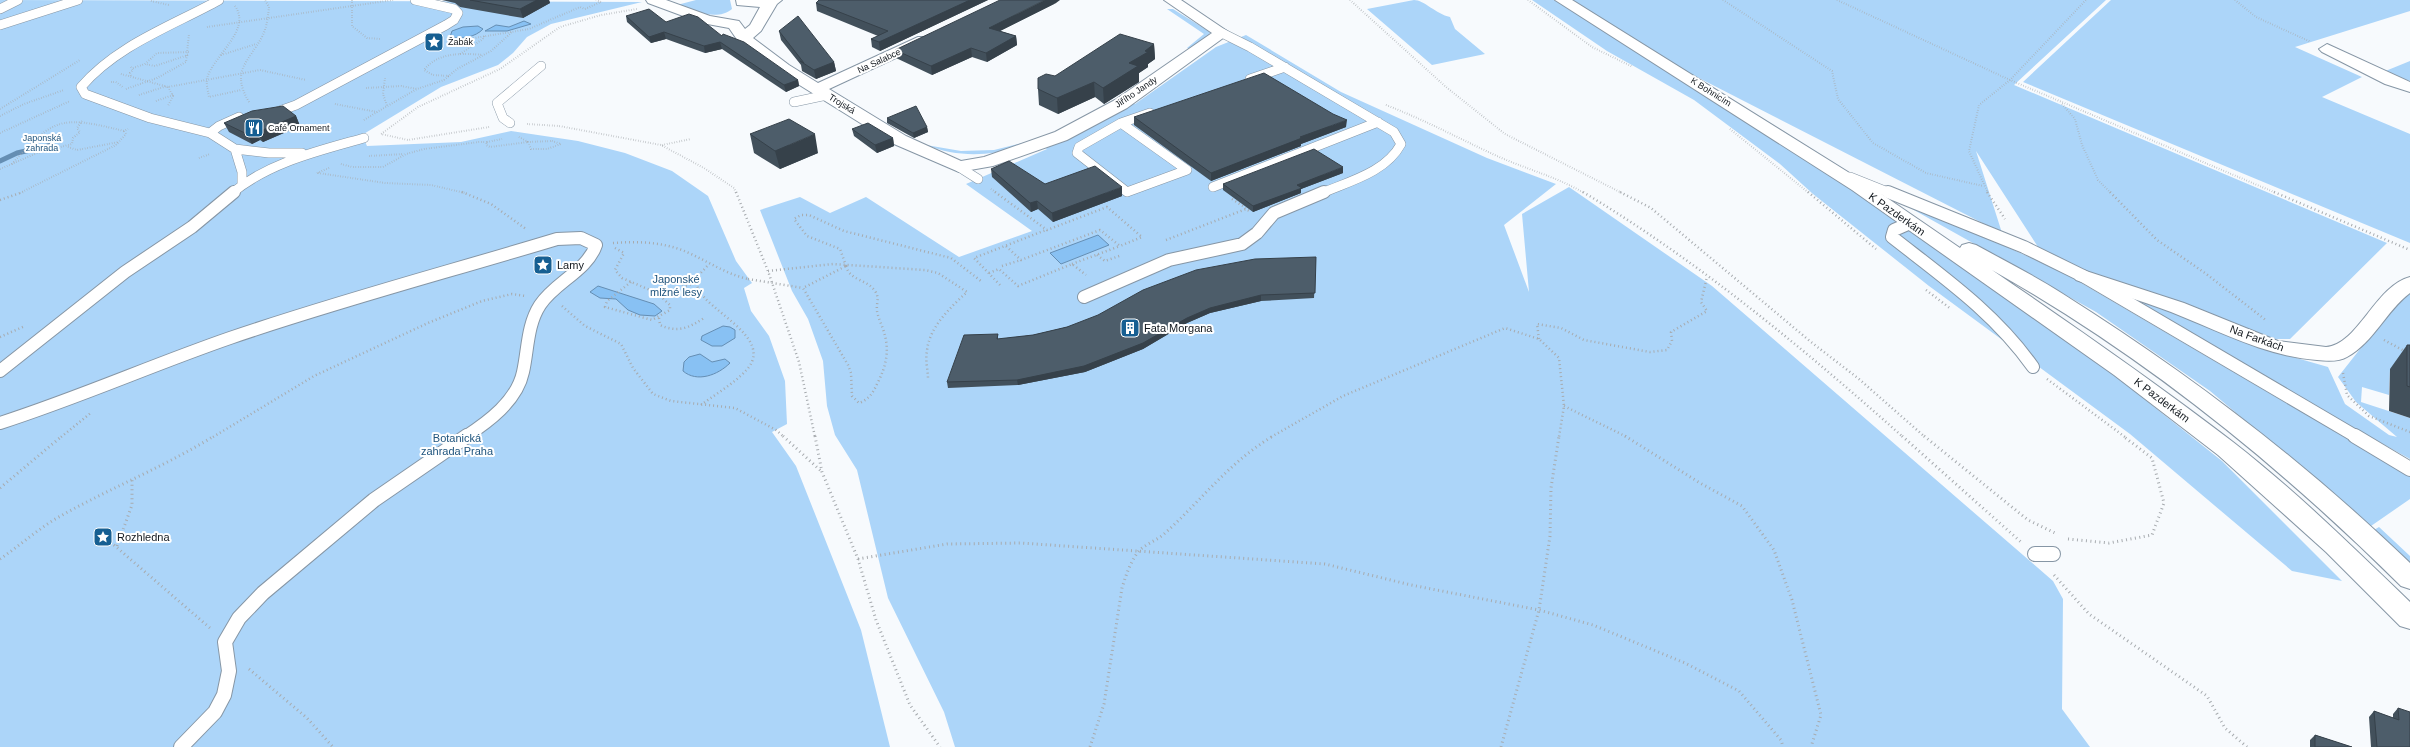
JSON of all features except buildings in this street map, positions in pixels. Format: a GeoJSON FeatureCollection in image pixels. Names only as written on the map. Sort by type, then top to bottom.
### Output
{"type":"FeatureCollection","features":[{"type":"Feature","properties":{"kind":"street"},"geometry":{"type":"LineString","coordinates":[[653,0],[738,31],[756,28],[773,0]]}},
{"type":"Feature","properties":{"kind":"street"},"geometry":{"type":"LineString","coordinates":[[738,31],[742,1],[760,3],[773,0]]}},
{"type":"Feature","properties":{"kind":"street"},"geometry":{"type":"LineString","coordinates":[[1171,0],[1222,33]]}},
{"type":"Feature","properties":{"kind":"street","name":"K Bohnicím"},"geometry":{"type":"LineString","coordinates":[[1562,0],[1858,186]]}},
{"type":"Feature","properties":{"kind":"street","name":"Trojská"},"geometry":{"type":"LineString","coordinates":[[738,31],[784,68],[822,92],[900,140],[936,155],[959,167]]}},
{"type":"Feature","properties":{"kind":"street","name":"Na Salabce"},"geometry":{"type":"LineString","coordinates":[[822,92],[937,33]]}},
{"type":"Feature","properties":{"kind":"street","name":"Jiřího Jandy"},"geometry":{"type":"LineString","coordinates":[[959,167],[987,162],[1061,136],[1121,104],[1222,33]]}},
{"type":"Feature","properties":{"kind":"street"},"geometry":{"type":"LineString","coordinates":[[2326,49],[2391,80],[2410,87]]}},
{"type":"Feature","properties":{"kind":"street","name":"K Pazderkám"},"geometry":{"type":"LineString","coordinates":[[1858,186],[2025,304],[2122,370],[2226,449],[2335,545],[2410,619]]}},
{"type":"Feature","properties":{"kind":"street","name":"K Pazderkám"},"geometry":{"type":"LineString","coordinates":[[1858,186],[2054,297],[2132,348],[2287,465],[2369,539],[2410,579]]}},
{"type":"Feature","properties":{"kind":"street","name":"Na Farkách"},"geometry":{"type":"LineString","coordinates":[[2083,276],[2177,307],[2272,346],[2312,354],[2340,353]]}},
{"type":"Feature","properties":{"kind":"street"},"geometry":{"type":"LineString","coordinates":[[2340,353],[2366,330],[2388,299],[2410,283]]}},
{"type":"Feature","properties":{"kind":"lane"},"geometry":{"type":"LineString","coordinates":[[0,9],[18,0]]}},
{"type":"Feature","properties":{"kind":"lane"},"geometry":{"type":"LineString","coordinates":[[0,25],[78,0]]}},
{"type":"Feature","properties":{"kind":"lane"},"geometry":{"type":"LineString","coordinates":[[218,0],[106,63],[86,79],[81,87],[85,94],[150,118],[210,133],[234,149],[268,153],[309,153]]}},
{"type":"Feature","properties":{"kind":"lane"},"geometry":{"type":"LineString","coordinates":[[210,133],[232,120],[255,114],[284,111],[446,26],[454,20],[458,13],[454,9],[415,0]]}},
{"type":"Feature","properties":{"kind":"lane"},"geometry":{"type":"LineString","coordinates":[[1084,297],[1169,260],[1242,244],[1258,233],[1274,213],[1368,174],[1394,157],[1401,144],[1394,132],[1378,122],[1285,67],[1222,33]]}},
{"type":"Feature","properties":{"kind":"lane"},"geometry":{"type":"LineString","coordinates":[[510,123],[503,118],[497,103],[500,98],[541,66]]}},
{"type":"Feature","properties":{"kind":"lane"},"geometry":{"type":"LineString","coordinates":[[1244,82],[1285,67]]}},
{"type":"Feature","properties":{"kind":"lane"},"geometry":{"type":"LineString","coordinates":[[1265,74],[1278,82]]}},
{"type":"Feature","properties":{"kind":"lane"},"geometry":{"type":"LineString","coordinates":[[794,102],[822,92]]}},
{"type":"Feature","properties":{"kind":"lane"},"geometry":{"type":"LineString","coordinates":[[1121,123],[1187,170],[1127,192],[1078,153],[1079,146],[1121,123],[1157,111]]}},
{"type":"Feature","properties":{"kind":"lane"},"geometry":{"type":"LineString","coordinates":[[1213,187],[1378,122]]}},
{"type":"Feature","properties":{"kind":"lane"},"geometry":{"type":"LineString","coordinates":[[0,371],[125,272],[192,228],[242,185],[278,165],[309,153],[364,138]]}},
{"type":"Feature","properties":{"kind":"lane"},"geometry":{"type":"LineString","coordinates":[[234,149],[242,172],[242,185]]}},
{"type":"Feature","properties":{"kind":"lane"},"geometry":{"type":"LineString","coordinates":[[959,167],[978,179]]}},
{"type":"Feature","properties":{"kind":"lane"},"geometry":{"type":"LineString","coordinates":[[1830,169],[2024,247],[2083,276],[2410,469]]}},
{"type":"Feature","properties":{"kind":"lane"},"geometry":{"type":"LineString","coordinates":[[1910,223],[1894,230],[1892,237],[1985,310],[2021,349],[2033,367]]}},
{"type":"Feature","properties":{"kind":"lane"},"geometry":{"type":"LineString","coordinates":[[0,423],[229,338],[557,239],[581,238],[596,245],[592,256],[550,293],[540,305],[530,328],[523,374],[516,390],[496,416],[466,440],[374,500],[263,593],[239,618],[226,645],[229,671],[224,695],[215,712],[181,747]]}},
{"type":"Feature","properties":{"kind":"lane"},"geometry":{"type":"LineString","coordinates":[[2025,304],[2026,293],[2031,291],[2054,297]]}},
{"type":"Feature","properties":{"kind":"lane"},"geometry":{"type":"LineString","coordinates":[[2035,554],[2053,554]]}},
{"type":"Feature","properties":{"kind":"path"},"geometry":{"type":"LineString","coordinates":[[218,0],[238,8],[239,23],[237,32],[220,56],[207,79],[209,97],[241,90]]}},
{"type":"Feature","properties":{"kind":"path"},"geometry":{"type":"LineString","coordinates":[[255,114],[252,106],[241,90],[239,73],[264,33],[268,19],[269,7],[265,0]]}},
{"type":"Feature","properties":{"kind":"path"},"geometry":{"type":"LineString","coordinates":[[352,0],[352,26],[357,31],[366,38],[385,40],[402,49]]}},
{"type":"Feature","properties":{"kind":"path"},"geometry":{"type":"LineString","coordinates":[[170,27],[190,30],[393,0]]}},
{"type":"Feature","properties":{"kind":"path"},"geometry":{"type":"LineString","coordinates":[[449,42],[529,29],[580,7],[584,8],[601,2],[596,0]]}},
{"type":"Feature","properties":{"kind":"path"},"geometry":{"type":"LineString","coordinates":[[1350,0],[1446,87],[1505,134],[1651,208],[1811,342],[1859,379],[1910,426],[1992,492],[2028,520],[2060,535]]}},
{"type":"Feature","properties":{"kind":"path"},"geometry":{"type":"LineString","coordinates":[[1528,0],[1592,47],[1634,68]]}},
{"type":"Feature","properties":{"kind":"path"},"geometry":{"type":"LineString","coordinates":[[1723,0],[1832,71],[1838,99],[1873,144],[1926,173],[1983,186]]}},
{"type":"Feature","properties":{"kind":"path"},"geometry":{"type":"LineString","coordinates":[[1837,0],[2010,80],[2410,250]]}},
{"type":"Feature","properties":{"kind":"path"},"geometry":{"type":"LineString","coordinates":[[2024,247],[1983,186],[1969,151],[1979,105],[2010,80],[2086,0]]}},
{"type":"Feature","properties":{"kind":"path"},"geometry":{"type":"LineString","coordinates":[[2235,0],[2256,17],[2326,49]]}},
{"type":"Feature","properties":{"kind":"path"},"geometry":{"type":"LineString","coordinates":[[151,1],[175,6]]}},
{"type":"Feature","properties":{"kind":"path"},"geometry":{"type":"LineString","coordinates":[[676,8],[640,9],[601,15],[560,27],[500,69],[418,107],[381,134],[408,140],[510,123],[559,126],[661,145],[704,168],[734,188],[742,211],[768,271],[798,362],[822,472],[858,558],[876,620],[910,705],[940,747]]}},
{"type":"Feature","properties":{"kind":"path"},"geometry":{"type":"LineString","coordinates":[[153,81],[176,70],[186,62],[190,30]]}},
{"type":"Feature","properties":{"kind":"path"},"geometry":{"type":"LineString","coordinates":[[305,100],[377,112],[417,89],[438,83],[503,42],[512,32]]}},
{"type":"Feature","properties":{"kind":"path"},"geometry":{"type":"LineString","coordinates":[[449,76],[433,75],[424,70],[432,62],[460,54],[483,39],[484,36]]}},
{"type":"Feature","properties":{"kind":"path"},"geometry":{"type":"LineString","coordinates":[[220,56],[257,44]]}},
{"type":"Feature","properties":{"kind":"path"},"geometry":{"type":"LineString","coordinates":[[133,68],[146,64],[157,53],[188,53]]}},
{"type":"Feature","properties":{"kind":"path"},"geometry":{"type":"LineString","coordinates":[[146,64],[155,66],[188,53]]}},
{"type":"Feature","properties":{"kind":"path"},"geometry":{"type":"LineString","coordinates":[[460,54],[484,55]]}},
{"type":"Feature","properties":{"kind":"path"},"geometry":{"type":"LineString","coordinates":[[106,63],[114,72],[153,81],[168,87],[260,70],[331,86],[368,88],[401,86],[417,89]]}},
{"type":"Feature","properties":{"kind":"path"},"geometry":{"type":"LineString","coordinates":[[106,83],[116,82],[126,89]]}},
{"type":"Feature","properties":{"kind":"path"},"geometry":{"type":"LineString","coordinates":[[0,116],[24,104],[53,93]]}},
{"type":"Feature","properties":{"kind":"path"},"geometry":{"type":"LineString","coordinates":[[2061,102],[2075,119],[2082,145],[2098,180],[2157,240],[2205,273],[2272,325]]}},
{"type":"Feature","properties":{"kind":"path"},"geometry":{"type":"LineString","coordinates":[[1382,104],[1428,121],[1498,156],[1541,171],[1584,191],[1641,227],[1763,319],[1879,416],[2035,554],[2089,614],[2207,696],[2226,728],[2247,747]]}},
{"type":"Feature","properties":{"kind":"path"},"geometry":{"type":"LineString","coordinates":[[0,133],[59,105]]}},
{"type":"Feature","properties":{"kind":"path"},"geometry":{"type":"LineString","coordinates":[[0,200],[29,190],[120,142],[126,134],[124,131],[82,121],[67,120],[41,131],[12,164]]}},
{"type":"Feature","properties":{"kind":"path"},"geometry":{"type":"LineString","coordinates":[[0,169],[37,153],[66,147],[72,144],[73,138],[79,134],[77,128],[82,121]]}},
{"type":"Feature","properties":{"kind":"path"},"geometry":{"type":"LineString","coordinates":[[1728,128],[1758,150],[1880,252]]}},
{"type":"Feature","properties":{"kind":"path"},"geometry":{"type":"LineString","coordinates":[[487,142],[486,145],[490,146],[528,144],[556,140],[561,144],[547,149],[531,149],[528,144],[527,140],[515,137]]}},
{"type":"Feature","properties":{"kind":"path"},"geometry":{"type":"LineString","coordinates":[[362,156],[406,154],[424,149],[509,138]]}},
{"type":"Feature","properties":{"kind":"path"},"geometry":{"type":"LineString","coordinates":[[661,145],[691,139]]}},
{"type":"Feature","properties":{"kind":"path"},"geometry":{"type":"LineString","coordinates":[[66,147],[78,150],[120,142]]}},
{"type":"Feature","properties":{"kind":"path"},"geometry":{"type":"LineString","coordinates":[[347,161],[340,163],[352,167],[383,167],[406,154]]}},
{"type":"Feature","properties":{"kind":"path"},"geometry":{"type":"LineString","coordinates":[[317,173],[334,166]]}},
{"type":"Feature","properties":{"kind":"path"},"geometry":{"type":"LineString","coordinates":[[312,172],[385,183],[431,185],[458,191],[475,196],[491,204],[512,217],[534,235],[540,237],[551,233],[557,239]]}},
{"type":"Feature","properties":{"kind":"path"},"geometry":{"type":"LineString","coordinates":[[978,179],[1047,230]]}},
{"type":"Feature","properties":{"kind":"path"},"geometry":{"type":"LineString","coordinates":[[1228,196],[1256,216],[1269,219]]}},
{"type":"Feature","properties":{"kind":"path"},"geometry":{"type":"LineString","coordinates":[[989,273],[999,269],[1018,286],[1142,237],[1107,207],[974,258],[1000,285]]}},
{"type":"Feature","properties":{"kind":"path"},"geometry":{"type":"LineString","coordinates":[[1166,240],[1246,209]]}},
{"type":"Feature","properties":{"kind":"path"},"geometry":{"type":"LineString","coordinates":[[803,288],[850,372],[850,396],[853,401],[863,403],[872,396],[888,357],[884,328],[876,310],[878,297],[870,285],[856,279],[848,272],[847,265],[840,249],[807,236],[794,219],[802,215],[809,215],[844,231],[951,258],[972,272],[981,281]]}},
{"type":"Feature","properties":{"kind":"path"},"geometry":{"type":"LineString","coordinates":[[1002,266],[1100,230],[1120,246]]}},
{"type":"Feature","properties":{"kind":"path"},"geometry":{"type":"LineString","coordinates":[[596,245],[629,241],[655,243],[687,253],[734,276],[803,288],[847,265]]}},
{"type":"Feature","properties":{"kind":"path"},"geometry":{"type":"LineString","coordinates":[[596,245],[617,249],[624,253],[615,270],[617,275],[631,282],[649,288],[657,293],[670,305],[670,310],[659,318],[652,320],[605,307],[607,301],[631,282]]}},
{"type":"Feature","properties":{"kind":"path"},"geometry":{"type":"LineString","coordinates":[[1006,246],[1021,260]]}},
{"type":"Feature","properties":{"kind":"path"},"geometry":{"type":"LineString","coordinates":[[1097,255],[1105,261],[1122,254]]}},
{"type":"Feature","properties":{"kind":"path"},"geometry":{"type":"LineString","coordinates":[[696,283],[702,269],[710,264]]}},
{"type":"Feature","properties":{"kind":"path"},"geometry":{"type":"LineString","coordinates":[[1072,264],[1088,277]]}},
{"type":"Feature","properties":{"kind":"path"},"geometry":{"type":"LineString","coordinates":[[768,271],[805,266],[847,265],[925,270],[938,273],[967,292],[939,323],[927,348],[928,379]]}},
{"type":"Feature","properties":{"kind":"path"},"geometry":{"type":"LineString","coordinates":[[1539,339],[1537,324],[1561,328],[1584,340],[1650,352],[1666,350],[1672,341],[1671,332],[1676,326],[1692,321],[1707,311],[1701,302],[1703,299],[1703,282],[1707,277]]}},
{"type":"Feature","properties":{"kind":"path"},"geometry":{"type":"LineString","coordinates":[[657,293],[696,283]]}},
{"type":"Feature","properties":{"kind":"path"},"geometry":{"type":"LineString","coordinates":[[696,283],[705,300],[743,331],[750,340],[754,351],[752,362],[743,372],[725,388],[700,405]]}},
{"type":"Feature","properties":{"kind":"path"},"geometry":{"type":"LineString","coordinates":[[1923,287],[1954,311]]}},
{"type":"Feature","properties":{"kind":"path"},"geometry":{"type":"LineString","coordinates":[[550,293],[584,326],[621,344],[633,368],[653,394],[671,401],[735,408],[776,430],[822,472]]}},
{"type":"Feature","properties":{"kind":"path"},"geometry":{"type":"LineString","coordinates":[[0,559],[56,519],[132,478],[187,453],[314,376],[428,323],[482,301],[512,294],[530,296],[540,305]]}},
{"type":"Feature","properties":{"kind":"path"},"geometry":{"type":"LineString","coordinates":[[659,318],[660,325],[680,331],[695,325],[704,318]]}},
{"type":"Feature","properties":{"kind":"path"},"geometry":{"type":"LineString","coordinates":[[1090,747],[1104,704],[1126,570],[1139,551],[1163,535],[1210,486],[1255,447],[1343,396],[1505,328],[1539,339],[1559,358],[1564,406],[1551,488],[1550,536],[1539,610],[1501,747]]}},
{"type":"Feature","properties":{"kind":"path"},"geometry":{"type":"LineString","coordinates":[[2366,330],[2410,354]]}},
{"type":"Feature","properties":{"kind":"path"},"geometry":{"type":"LineString","coordinates":[[2340,353],[2347,395],[2369,416],[2410,432]]}},
{"type":"Feature","properties":{"kind":"path"},"geometry":{"type":"LineString","coordinates":[[2033,367],[2152,458],[2164,503],[2152,535],[2109,543],[2072,541],[2066,538]]}},
{"type":"Feature","properties":{"kind":"path"},"geometry":{"type":"LineString","coordinates":[[1564,406],[1618,432],[1700,483],[1742,506],[1774,550],[1792,600],[1821,716],[1811,747]]}},
{"type":"Feature","properties":{"kind":"path"},"geometry":{"type":"LineString","coordinates":[[0,488],[94,410]]}},
{"type":"Feature","properties":{"kind":"path"},"geometry":{"type":"LineString","coordinates":[[116,546],[132,505],[132,478]]}},
{"type":"Feature","properties":{"kind":"path"},"geometry":{"type":"LineString","coordinates":[[107,539],[226,645],[276,694],[308,718],[333,747]]}},
{"type":"Feature","properties":{"kind":"path"},"geometry":{"type":"LineString","coordinates":[[858,558],[947,544],[1021,543],[1325,564],[1412,585],[1539,610],[1593,625],[1685,663],[1739,691],[1781,740],[1784,747]]}},
{"type":"Feature","properties":{"kind":"green space","name":"Botanická zahrada Praha"},"geometry":{"type":"Polygon","coordinates":[[[0,0],[642,2],[551,24],[527,37],[513,53],[498,65],[441,87],[362,135],[367,146],[461,142],[511,131],[578,141],[625,153],[672,171],[708,196],[736,261],[752,283],[744,288],[751,311],[769,336],[785,381],[787,424],[772,432],[796,466],[861,630],[890,747],[0,747],[0,0]]]}},
{"type":"Feature","properties":{"kind":"green space"},"geometry":{"type":"Polygon","coordinates":[[[696,0],[730,0],[732,9],[726,13],[712,15],[697,12],[677,5],[696,0]]]}},
{"type":"Feature","properties":{"kind":"green space"},"geometry":{"type":"Polygon","coordinates":[[[1414,0],[1422,2],[1450,17],[1455,29],[1485,54],[1432,65],[1367,9],[1414,0]]]}},
{"type":"Feature","properties":{"kind":"green space"},"geometry":{"type":"Polygon","coordinates":[[[1532,0],[1554,0],[1727,107],[1870,201],[2089,355],[2222,461],[2342,581],[2292,571],[2130,434],[1929,286],[1813,194],[1780,164],[1694,100],[1607,51],[1532,0]]]}},
{"type":"Feature","properties":{"kind":"green space"},"geometry":{"type":"Polygon","coordinates":[[[1571,0],[2106,0],[2014,85],[2387,243],[2290,339],[2271,339],[2085,272],[2040,250],[1976,151],[2002,233],[1654,55],[1571,0]]]}},
{"type":"Feature","properties":{"kind":"green space"},"geometry":{"type":"Polygon","coordinates":[[[2111,0],[2410,0],[2410,11],[2295,47],[2362,77],[2322,97],[2410,134],[2410,243],[2023,82],[2111,0]]]}},
{"type":"Feature","properties":{"kind":"green space"},"geometry":{"type":"Polygon","coordinates":[[[1167,9],[1173,9],[1210,32],[1209,37],[1189,49],[1187,48],[1204,34],[1167,9]]]}},
{"type":"Feature","properties":{"kind":"green space"},"geometry":{"type":"Polygon","coordinates":[[[1246,35],[1341,92],[1487,158],[1556,184],[1504,225],[1529,292],[1522,214],[1569,187],[1712,286],[2053,581],[2063,599],[2062,709],[2090,747],[955,747],[944,712],[888,598],[857,470],[835,435],[827,406],[823,361],[808,319],[792,291],[760,210],[800,197],[830,213],[866,197],[959,257],[1032,231],[966,184],[1047,149],[1044,147],[1129,102],[1135,104],[1216,47],[1246,35]]]}},
{"type":"Feature","properties":{"kind":"green space"},"geometry":{"type":"Polygon","coordinates":[[[2410,61],[2410,81],[2383,72],[2410,61]]]}},
{"type":"Feature","properties":{"kind":"green space"},"geometry":{"type":"Polygon","coordinates":[[[1065,128],[1032,143],[997,152],[962,154],[944,151],[926,145],[961,151],[994,150],[1042,138],[1065,128]]]}},
{"type":"Feature","properties":{"kind":"green space"},"geometry":{"type":"Polygon","coordinates":[[[1911,203],[2066,274],[2312,418],[2410,472],[2410,499],[2371,526],[2210,391],[2096,312],[1905,205],[1911,203]]]}},
{"type":"Feature","properties":{"kind":"green space"},"geometry":{"type":"Polygon","coordinates":[[[2117,292],[2286,355],[2328,367],[2345,404],[2389,435],[2397,437],[2356,402],[2338,377],[2397,302],[2410,292],[2410,375],[2390,369],[2389,395],[2362,387],[2361,402],[2410,418],[2410,459],[2307,402],[2117,292]]]}},
{"type":"Feature","properties":{"kind":"green space"},"geometry":{"type":"Polygon","coordinates":[[[2379,527],[2410,556],[2410,565],[2374,530],[2379,527]]]}},
{"type":"Feature","properties":{"kind":"shaded area"},"geometry":{"type":"Polygon","coordinates":[[[524,21],[531,24],[507,31],[485,31],[496,25],[509,27],[524,21]]]}},
{"type":"Feature","properties":{"kind":"shaded area"},"geometry":{"type":"Polygon","coordinates":[[[478,26],[483,29],[472,36],[458,38],[450,37],[452,31],[463,27],[478,26]]]}},
{"type":"Feature","properties":{"kind":"shaded area"},"geometry":{"type":"Polygon","coordinates":[[[1098,235],[1109,245],[1061,264],[1050,253],[1098,235]]]}},
{"type":"Feature","properties":{"kind":"shaded area"},"geometry":{"type":"Polygon","coordinates":[[[598,286],[654,304],[662,311],[655,316],[640,315],[628,310],[616,299],[600,298],[590,292],[598,286]]]}},
{"type":"Feature","properties":{"kind":"shaded area"},"geometry":{"type":"Polygon","coordinates":[[[723,326],[730,327],[735,330],[735,338],[722,346],[712,346],[701,340],[702,336],[723,326]]]}},
{"type":"Feature","properties":{"kind":"shaded area"},"geometry":{"type":"Polygon","coordinates":[[[700,354],[712,362],[725,359],[730,363],[720,371],[707,376],[701,377],[689,375],[683,371],[684,362],[689,357],[700,354]]]}},
{"type":"Feature","properties":{"kind":"waterway"},"geometry":{"type":"LineString","coordinates":[[0,161],[17,153],[52,145]]}},
{"type":"Feature","properties":{"kind":"place","name":"Žabák"},"geometry":{"type":"Point","coordinates":[434,42]}},
{"type":"Feature","properties":{"kind":"place","name":"Café Ornament"},"geometry":{"type":"Point","coordinates":[254,128]}},
{"type":"Feature","properties":{"kind":"place","name":"Lamy"},"geometry":{"type":"Point","coordinates":[543,265]}},
{"type":"Feature","properties":{"kind":"place","name":"Fata Morgana"},"geometry":{"type":"Point","coordinates":[1130,328]}},
{"type":"Feature","properties":{"kind":"place","name":"Rozhledna"},"geometry":{"type":"Point","coordinates":[103,537]}},
{"type":"Feature","properties":{"kind":"park label","name":"Japonská zahrada"},"geometry":{"type":"Point","coordinates":[42,144]}},
{"type":"Feature","properties":{"kind":"park label","name":"Japonské mlžné lesy"},"geometry":{"type":"Point","coordinates":[676,285]}}]}
